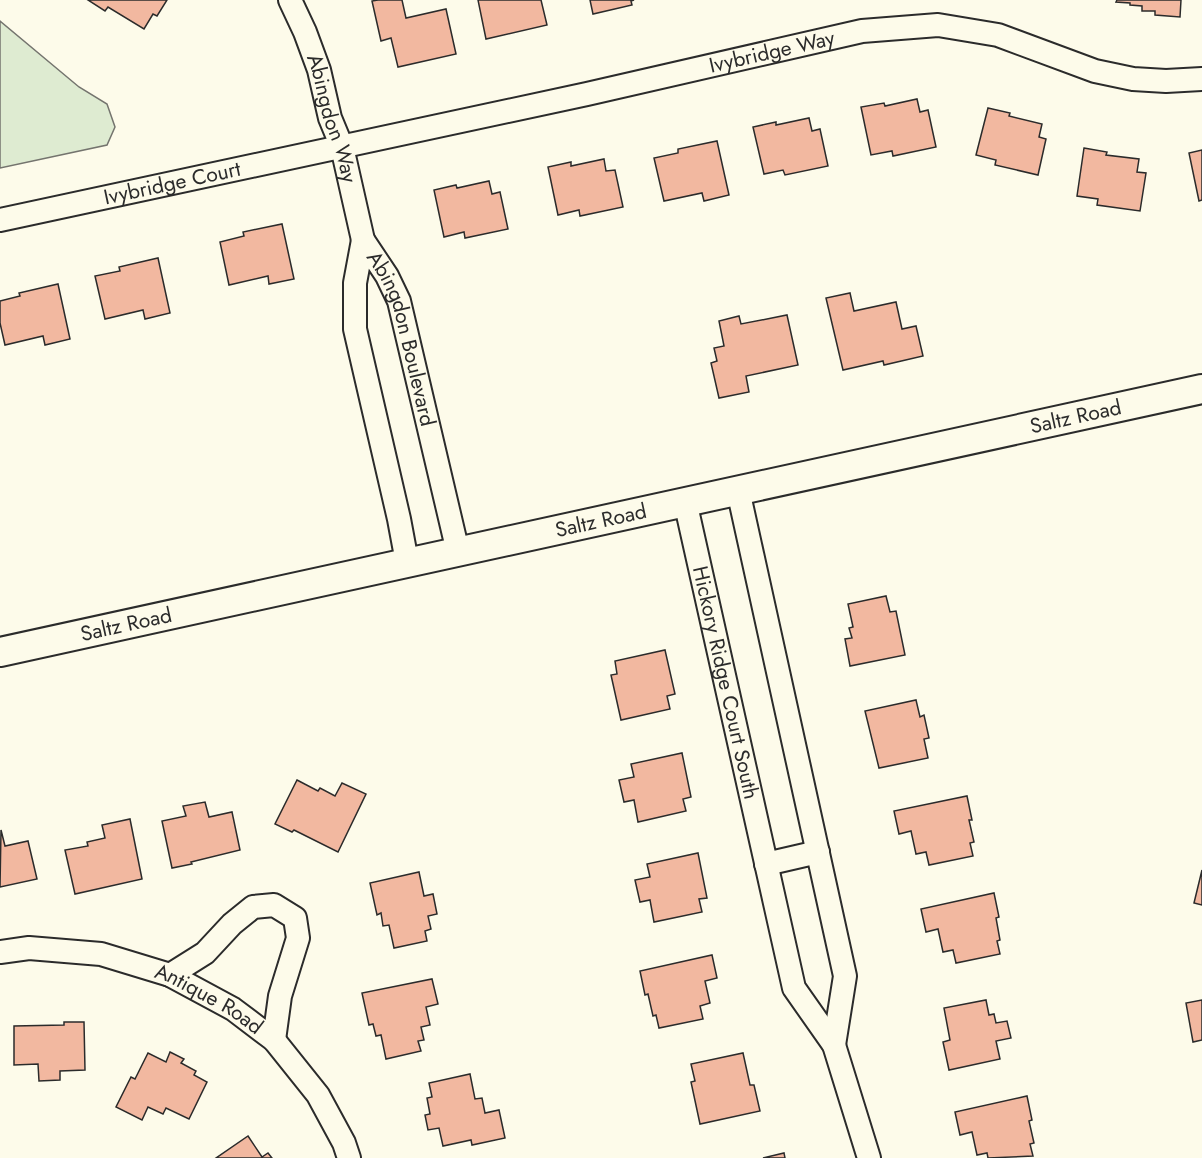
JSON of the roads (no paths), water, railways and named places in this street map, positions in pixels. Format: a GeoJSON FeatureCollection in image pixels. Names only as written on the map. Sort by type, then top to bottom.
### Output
{"type":"FeatureCollection","features":[{"type":"Feature","properties":{"kind":"street","name":"Abingdon Way"},"geometry":{"type":"LineString","coordinates":[[290,0],[319,70],[330,118],[342,147],[363,240]]}},
{"type":"Feature","properties":{"kind":"street","name":"Ivybridge Way"},"geometry":{"type":"LineString","coordinates":[[342,147],[873,30],[938,25],[998,35],[1095,71],[1166,81],[1202,79]]}},
{"type":"Feature","properties":{"kind":"street","name":"Ivybridge Court"},"geometry":{"type":"LineString","coordinates":[[0,220],[342,147]]}},
{"type":"Feature","properties":{"kind":"street","name":"Abingdon Boulevard"},"geometry":{"type":"LineString","coordinates":[[363,240],[387,276],[399,301],[458,552]]}},
{"type":"Feature","properties":{"kind":"street","name":"Abingdon Boulevard"},"geometry":{"type":"LineString","coordinates":[[363,240],[355,283],[355,329],[407,562]]}},
{"type":"Feature","properties":{"kind":"street","name":"Saltz Road"},"geometry":{"type":"LineString","coordinates":[[0,651],[1202,389]]}},
{"type":"Feature","properties":{"kind":"street","name":"Hickory Ridge Court South"},"geometry":{"type":"LineString","coordinates":[[738,490],[845,976],[834,1045]]}},
{"type":"Feature","properties":{"kind":"street","name":"Hickory Ridge Court South"},"geometry":{"type":"LineString","coordinates":[[685,501],[794,988],[834,1045],[869,1158]]}},
{"type":"Feature","properties":{"kind":"street"},"geometry":{"type":"LineString","coordinates":[[766,864],[818,852]]}},
{"type":"Feature","properties":{"kind":"street"},"geometry":{"type":"LineString","coordinates":[[170,975],[205,953],[232,924],[253,907],[274,905],[295,918],[298,938],[280,996],[273,1040]]}},
{"type":"Feature","properties":{"kind":"street","name":"Antique Road"},"geometry":{"type":"LineString","coordinates":[[0,952],[29,948],[101,954],[170,975],[233,1009],[273,1040],[318,1095],[344,1143],[349,1158]]}}]}
